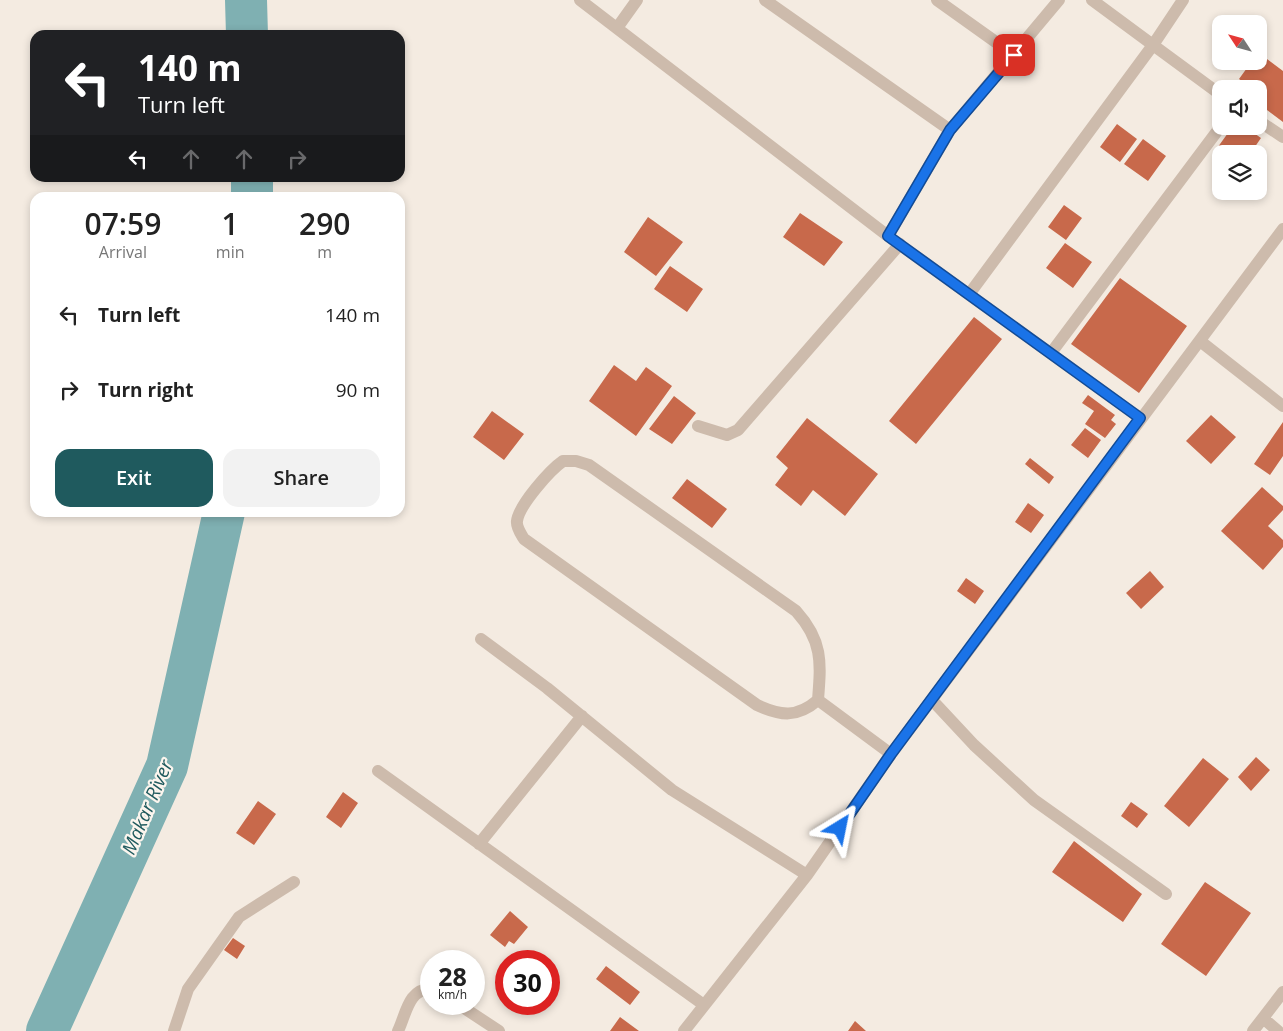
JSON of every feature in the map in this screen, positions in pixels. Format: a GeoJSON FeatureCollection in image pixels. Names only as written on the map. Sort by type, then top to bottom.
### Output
{"type":"FeatureCollection","features":[{"type":"Feature","properties":{"kind":"street"},"geometry":{"type":"LineString","coordinates":[[580,0],[888,236],[970,293],[1140,418]]}},
{"type":"Feature","properties":{"kind":"street"},"geometry":{"type":"LineString","coordinates":[[617,28],[637,0]]}},
{"type":"Feature","properties":{"kind":"street"},"geometry":{"type":"LineString","coordinates":[[765,0],[950,130]]}},
{"type":"Feature","properties":{"kind":"street"},"geometry":{"type":"LineString","coordinates":[[937,0],[1014,55]]}},
{"type":"Feature","properties":{"kind":"street"},"geometry":{"type":"LineString","coordinates":[[888,236],[950,130],[1058,0]]}},
{"type":"Feature","properties":{"kind":"street"},"geometry":{"type":"LineString","coordinates":[[1092,0],[1212,88]]}},
{"type":"Feature","properties":{"kind":"street"},"geometry":{"type":"LineString","coordinates":[[970,293],[1183,0]]}},
{"type":"Feature","properties":{"kind":"street"},"geometry":{"type":"LineString","coordinates":[[1267,126],[1283,137]]}},
{"type":"Feature","properties":{"kind":"street"},"geometry":{"type":"LineString","coordinates":[[1051,353],[1215,135]]}},
{"type":"Feature","properties":{"kind":"street"},"geometry":{"type":"LineString","coordinates":[[684,1031],[807,875],[891,754],[1140,418],[1283,230]]}},
{"type":"Feature","properties":{"kind":"street"},"geometry":{"type":"LineString","coordinates":[[698,426],[727,434],[738,430],[900,244]]}},
{"type":"Feature","properties":{"kind":"street"},"geometry":{"type":"LineString","coordinates":[[1200,341],[1283,406]]}},
{"type":"Feature","properties":{"kind":"street"},"geometry":{"type":"LineString","coordinates":[[563,461],[576,461],[589,465],[796,611],[816,638],[820,656],[818,700],[807,710],[790,714],[774,713],[757,705],[524,539],[517,525],[517,519],[552,468],[563,461]]}},
{"type":"Feature","properties":{"kind":"street"},"geometry":{"type":"LineString","coordinates":[[481,639],[582,716],[672,790],[807,875]]}},
{"type":"Feature","properties":{"kind":"street"},"geometry":{"type":"LineString","coordinates":[[818,700],[891,754]]}},
{"type":"Feature","properties":{"kind":"street"},"geometry":{"type":"LineString","coordinates":[[932,700],[974,745],[1034,800],[1166,894]]}},
{"type":"Feature","properties":{"kind":"street"},"geometry":{"type":"LineString","coordinates":[[479,844],[582,716]]}},
{"type":"Feature","properties":{"kind":"street"},"geometry":{"type":"LineString","coordinates":[[378,771],[704,1006]]}},
{"type":"Feature","properties":{"kind":"street"},"geometry":{"type":"LineString","coordinates":[[174,1031],[188,989],[240,917],[294,882]]}},
{"type":"Feature","properties":{"kind":"street"},"geometry":{"type":"LineString","coordinates":[[398,1031],[414,994],[420,990]]}},
{"type":"Feature","properties":{"kind":"street"},"geometry":{"type":"LineString","coordinates":[[1253,1031],[1283,992]]}},
{"type":"Feature","properties":{"kind":"street"},"geometry":{"type":"LineString","coordinates":[[475,1015],[499,1031]]}},
{"type":"Feature","properties":{"kind":"street"},"geometry":{"type":"LineString","coordinates":[[1263,1018],[1278,1031]]}},
{"type":"Feature","properties":{"kind":"building"},"geometry":{"type":"Polygon","coordinates":[[[1268,60],[1283,71],[1283,122],[1267,110],[1267,80],[1239,79],[1246,70],[1268,70],[1268,60]]]}},
{"type":"Feature","properties":{"kind":"building"},"geometry":{"type":"Polygon","coordinates":[[[1117,124],[1137,139],[1120,162],[1100,147],[1117,124]]]}},
{"type":"Feature","properties":{"kind":"building"},"geometry":{"type":"Polygon","coordinates":[[[1227,135],[1257,135],[1261,138],[1256,145],[1219,145],[1227,135]]]}},
{"type":"Feature","properties":{"kind":"building"},"geometry":{"type":"Polygon","coordinates":[[[1143,139],[1166,156],[1148,181],[1124,164],[1143,139]]]}},
{"type":"Feature","properties":{"kind":"building"},"geometry":{"type":"Polygon","coordinates":[[[1064,205],[1082,218],[1066,240],[1048,227],[1064,205]]]}},
{"type":"Feature","properties":{"kind":"building"},"geometry":{"type":"Polygon","coordinates":[[[800,213],[843,242],[824,266],[783,237],[800,213]]]}},
{"type":"Feature","properties":{"kind":"building"},"geometry":{"type":"Polygon","coordinates":[[[648,217],[683,242],[656,276],[624,252],[648,217]]]}},
{"type":"Feature","properties":{"kind":"building"},"geometry":{"type":"Polygon","coordinates":[[[1065,243],[1092,262],[1073,288],[1046,268],[1065,243]]]}},
{"type":"Feature","properties":{"kind":"building"},"geometry":{"type":"Polygon","coordinates":[[[670,266],[703,289],[687,312],[654,289],[670,266]]]}},
{"type":"Feature","properties":{"kind":"building"},"geometry":{"type":"Polygon","coordinates":[[[1120,278],[1187,326],[1139,393],[1071,344],[1120,278]]]}},
{"type":"Feature","properties":{"kind":"building"},"geometry":{"type":"Polygon","coordinates":[[[974,317],[1002,339],[916,444],[889,421],[974,317]]]}},
{"type":"Feature","properties":{"kind":"building"},"geometry":{"type":"Polygon","coordinates":[[[614,365],[636,381],[646,367],[672,386],[636,436],[589,401],[614,365]]]}},
{"type":"Feature","properties":{"kind":"building"},"geometry":{"type":"Polygon","coordinates":[[[1088,395],[1115,415],[1111,420],[1116,424],[1105,438],[1085,424],[1094,411],[1082,403],[1088,395]]]}},
{"type":"Feature","properties":{"kind":"building"},"geometry":{"type":"Polygon","coordinates":[[[674,396],[696,413],[672,444],[649,429],[674,396]]]}},
{"type":"Feature","properties":{"kind":"building"},"geometry":{"type":"Polygon","coordinates":[[[492,411],[524,434],[504,460],[473,437],[492,411]]]}},
{"type":"Feature","properties":{"kind":"building"},"geometry":{"type":"Polygon","coordinates":[[[1211,415],[1236,437],[1211,464],[1186,441],[1211,415]]]}},
{"type":"Feature","properties":{"kind":"building"},"geometry":{"type":"Polygon","coordinates":[[[807,418],[878,474],[845,516],[813,490],[801,506],[775,485],[788,468],[776,457],[807,418]]]}},
{"type":"Feature","properties":{"kind":"building"},"geometry":{"type":"Polygon","coordinates":[[[1283,422],[1283,456],[1270,475],[1254,464],[1283,422]]]}},
{"type":"Feature","properties":{"kind":"building"},"geometry":{"type":"Polygon","coordinates":[[[1085,428],[1101,440],[1088,458],[1071,445],[1085,428]]]}},
{"type":"Feature","properties":{"kind":"building"},"geometry":{"type":"Polygon","coordinates":[[[1030,458],[1054,477],[1049,484],[1025,464],[1030,458]]]}},
{"type":"Feature","properties":{"kind":"building"},"geometry":{"type":"Polygon","coordinates":[[[687,479],[727,509],[712,528],[672,498],[687,479]]]}},
{"type":"Feature","properties":{"kind":"building"},"geometry":{"type":"Polygon","coordinates":[[[1262,487],[1283,506],[1283,510],[1268,526],[1283,540],[1283,547],[1263,570],[1221,531],[1262,487]]]}},
{"type":"Feature","properties":{"kind":"building"},"geometry":{"type":"Polygon","coordinates":[[[1028,503],[1044,515],[1031,533],[1015,522],[1028,503]]]}},
{"type":"Feature","properties":{"kind":"building"},"geometry":{"type":"Polygon","coordinates":[[[1150,571],[1164,587],[1141,609],[1126,593],[1150,571]]]}},
{"type":"Feature","properties":{"kind":"building"},"geometry":{"type":"Polygon","coordinates":[[[966,578],[984,591],[975,604],[957,591],[966,578]]]}},
{"type":"Feature","properties":{"kind":"building"},"geometry":{"type":"Polygon","coordinates":[[[1256,757],[1270,770],[1251,791],[1238,777],[1256,757]]]}},
{"type":"Feature","properties":{"kind":"building"},"geometry":{"type":"Polygon","coordinates":[[[1203,758],[1229,779],[1189,827],[1164,806],[1203,758]]]}},
{"type":"Feature","properties":{"kind":"building"},"geometry":{"type":"Polygon","coordinates":[[[343,792],[358,803],[341,828],[326,817],[343,792]]]}},
{"type":"Feature","properties":{"kind":"building"},"geometry":{"type":"Polygon","coordinates":[[[258,801],[276,814],[254,845],[236,833],[258,801]]]}},
{"type":"Feature","properties":{"kind":"building"},"geometry":{"type":"Polygon","coordinates":[[[1131,802],[1148,814],[1137,828],[1121,816],[1131,802]]]}},
{"type":"Feature","properties":{"kind":"building"},"geometry":{"type":"Polygon","coordinates":[[[1074,841],[1142,894],[1123,922],[1052,872],[1074,841]]]}},
{"type":"Feature","properties":{"kind":"building"},"geometry":{"type":"Polygon","coordinates":[[[1205,882],[1251,913],[1206,976],[1161,944],[1205,882]]]}},
{"type":"Feature","properties":{"kind":"building"},"geometry":{"type":"Polygon","coordinates":[[[510,911],[528,927],[514,944],[509,941],[505,947],[490,935],[510,911]]]}},
{"type":"Feature","properties":{"kind":"building"},"geometry":{"type":"Polygon","coordinates":[[[233,938],[245,946],[237,959],[224,950],[233,938]]]}},
{"type":"Feature","properties":{"kind":"building"},"geometry":{"type":"Polygon","coordinates":[[[606,966],[640,992],[630,1005],[596,979],[606,966]]]}},
{"type":"Feature","properties":{"kind":"building"},"geometry":{"type":"Polygon","coordinates":[[[620,1017],[639,1031],[610,1031],[620,1017]]]}},
{"type":"Feature","properties":{"kind":"building"},"geometry":{"type":"Polygon","coordinates":[[[855,1021],[866,1031],[848,1031],[855,1021]]]}},
{"type":"Feature","properties":{"kind":"waterway","name":"Makar River"},"geometry":{"type":"LineString","coordinates":[[246,0],[247,30]]}},
{"type":"Feature","properties":{"kind":"waterway","name":"Makar River"},"geometry":{"type":"LineString","coordinates":[[252,182],[252,192]]}},
{"type":"Feature","properties":{"kind":"waterway","name":"Makar River"},"geometry":{"type":"LineString","coordinates":[[47,1031],[167,766],[223,517]]}},
{"type":"Feature","properties":{"kind":"route"},"geometry":{"type":"LineString","coordinates":[[840,828],[891,754],[1140,418],[970,293],[888,236],[919,179],[950,130],[1014,55]]}}]}
